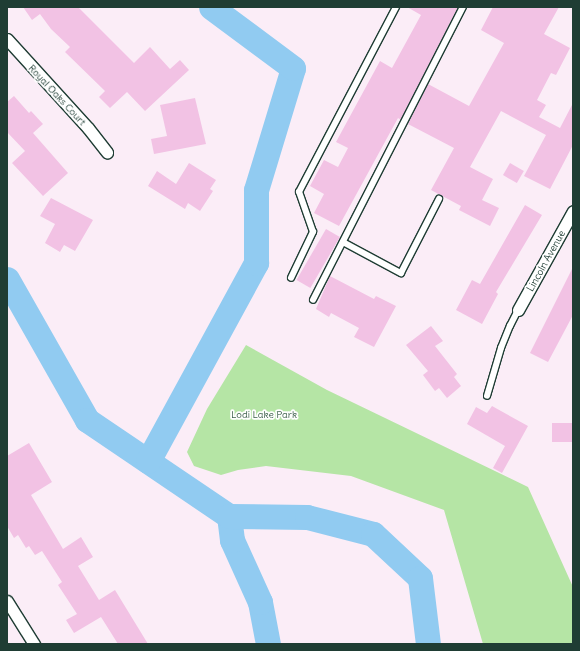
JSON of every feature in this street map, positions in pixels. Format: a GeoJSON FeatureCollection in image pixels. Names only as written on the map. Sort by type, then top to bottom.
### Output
{"type":"FeatureCollection","features":[{"type":"Feature","properties":{"kind":"street","name":"Royal Oaks Court"},"geometry":{"type":"LineString","coordinates":[[7,39],[88,128],[107,152]]}},
{"type":"Feature","properties":{"kind":"street","name":"Lincoln Avenue"},"geometry":{"type":"LineString","coordinates":[[518,310],[573,211]]}},
{"type":"Feature","properties":{"kind":"street"},"geometry":{"type":"LineString","coordinates":[[7,601],[34,644]]}},
{"type":"Feature","properties":{"kind":"lane"},"geometry":{"type":"LineString","coordinates":[[291,278],[313,232],[299,192],[396,7]]}},
{"type":"Feature","properties":{"kind":"lane"},"geometry":{"type":"LineString","coordinates":[[313,300],[463,7]]}},
{"type":"Feature","properties":{"kind":"lane"},"geometry":{"type":"LineString","coordinates":[[343,242],[401,273],[439,199]]}},
{"type":"Feature","properties":{"kind":"lane"},"geometry":{"type":"LineString","coordinates":[[487,396],[501,348],[518,310]]}},
{"type":"Feature","properties":{"kind":"green space","name":"Lodi Lake Park"},"geometry":{"type":"Polygon","coordinates":[[[246,345],[327,390],[528,487],[573,587],[573,644],[483,644],[444,510],[351,476],[266,466],[238,470],[221,475],[194,466],[187,452],[207,409],[246,345]]]}},
{"type":"Feature","properties":{"kind":"building"},"geometry":{"type":"Polygon","coordinates":[[[23,7],[78,7],[134,63],[150,47],[170,69],[180,60],[189,70],[145,111],[127,92],[110,108],[99,97],[105,91],[65,52],[70,47],[51,29],[40,14],[32,20],[23,7]]]}},
{"type":"Feature","properties":{"kind":"building"},"geometry":{"type":"Polygon","coordinates":[[[407,7],[458,7],[401,120],[398,118],[339,226],[314,213],[324,194],[310,186],[324,160],[338,167],[348,148],[336,142],[380,61],[392,68],[421,15],[407,7]]]}},
{"type":"Feature","properties":{"kind":"building"},"geometry":{"type":"Polygon","coordinates":[[[493,7],[559,7],[544,34],[570,48],[556,75],[551,73],[537,100],[546,105],[539,117],[560,128],[573,103],[573,145],[550,189],[524,176],[546,135],[501,111],[470,167],[493,179],[482,200],[499,208],[490,226],[459,210],[461,206],[431,190],[454,148],[408,124],[428,84],[469,106],[504,43],[481,30],[493,7]]]}},
{"type":"Feature","properties":{"kind":"building"},"geometry":{"type":"Polygon","coordinates":[[[14,96],[29,113],[31,111],[43,124],[33,133],[68,173],[43,196],[12,163],[25,151],[7,132],[7,102],[14,96]]]}},
{"type":"Feature","properties":{"kind":"building"},"geometry":{"type":"Polygon","coordinates":[[[195,98],[206,144],[154,154],[151,139],[167,136],[160,105],[195,98]]]}},
{"type":"Feature","properties":{"kind":"building"},"geometry":{"type":"Polygon","coordinates":[[[189,163],[216,180],[210,189],[213,191],[200,211],[188,203],[185,209],[148,186],[157,171],[176,184],[189,163]]]}},
{"type":"Feature","properties":{"kind":"building"},"geometry":{"type":"Polygon","coordinates":[[[510,163],[524,171],[517,183],[503,175],[510,163]]]}},
{"type":"Feature","properties":{"kind":"building"},"geometry":{"type":"Polygon","coordinates":[[[51,198],[93,220],[75,251],[64,245],[60,252],[45,243],[55,224],[40,216],[51,198]]]}},
{"type":"Feature","properties":{"kind":"building"},"geometry":{"type":"Polygon","coordinates":[[[525,205],[542,215],[496,292],[498,294],[482,324],[456,310],[472,280],[480,284],[525,205]]]}},
{"type":"Feature","properties":{"kind":"building"},"geometry":{"type":"Polygon","coordinates":[[[326,229],[340,237],[310,288],[296,280],[326,229]]]}},
{"type":"Feature","properties":{"kind":"building"},"geometry":{"type":"Polygon","coordinates":[[[573,267],[573,315],[548,362],[530,353],[573,267]]]}},
{"type":"Feature","properties":{"kind":"building"},"geometry":{"type":"Polygon","coordinates":[[[330,276],[374,299],[376,296],[396,306],[374,347],[354,337],[359,328],[331,313],[329,317],[316,309],[330,276]]]}},
{"type":"Feature","properties":{"kind":"building"},"geometry":{"type":"Polygon","coordinates":[[[431,326],[443,341],[435,346],[457,374],[454,377],[461,386],[447,398],[439,388],[435,391],[423,375],[428,371],[406,345],[431,326]]]}},
{"type":"Feature","properties":{"kind":"building"},"geometry":{"type":"Polygon","coordinates":[[[492,406],[528,426],[502,473],[493,468],[505,446],[467,424],[476,407],[487,413],[492,406]]]}},
{"type":"Feature","properties":{"kind":"building"},"geometry":{"type":"Polygon","coordinates":[[[552,423],[573,423],[573,442],[552,442],[552,423]]]}},
{"type":"Feature","properties":{"kind":"building"},"geometry":{"type":"Polygon","coordinates":[[[29,443],[52,482],[31,495],[63,549],[81,537],[93,557],[78,566],[99,600],[115,590],[148,644],[118,644],[101,617],[74,633],[66,620],[77,614],[58,585],[62,582],[42,551],[35,555],[29,546],[26,548],[18,535],[14,538],[7,526],[7,456],[29,443]]]}},
{"type":"Feature","properties":{"kind":"waterway"},"geometry":{"type":"LineString","coordinates":[[148,461],[256,263],[256,190],[293,68],[211,7]]}},
{"type":"Feature","properties":{"kind":"waterway"},"geometry":{"type":"LineString","coordinates":[[7,279],[87,420],[229,516]]}},
{"type":"Feature","properties":{"kind":"waterway"},"geometry":{"type":"LineString","coordinates":[[268,644],[260,602],[232,540],[229,516],[307,517],[373,534],[420,578],[428,644]]}}]}
